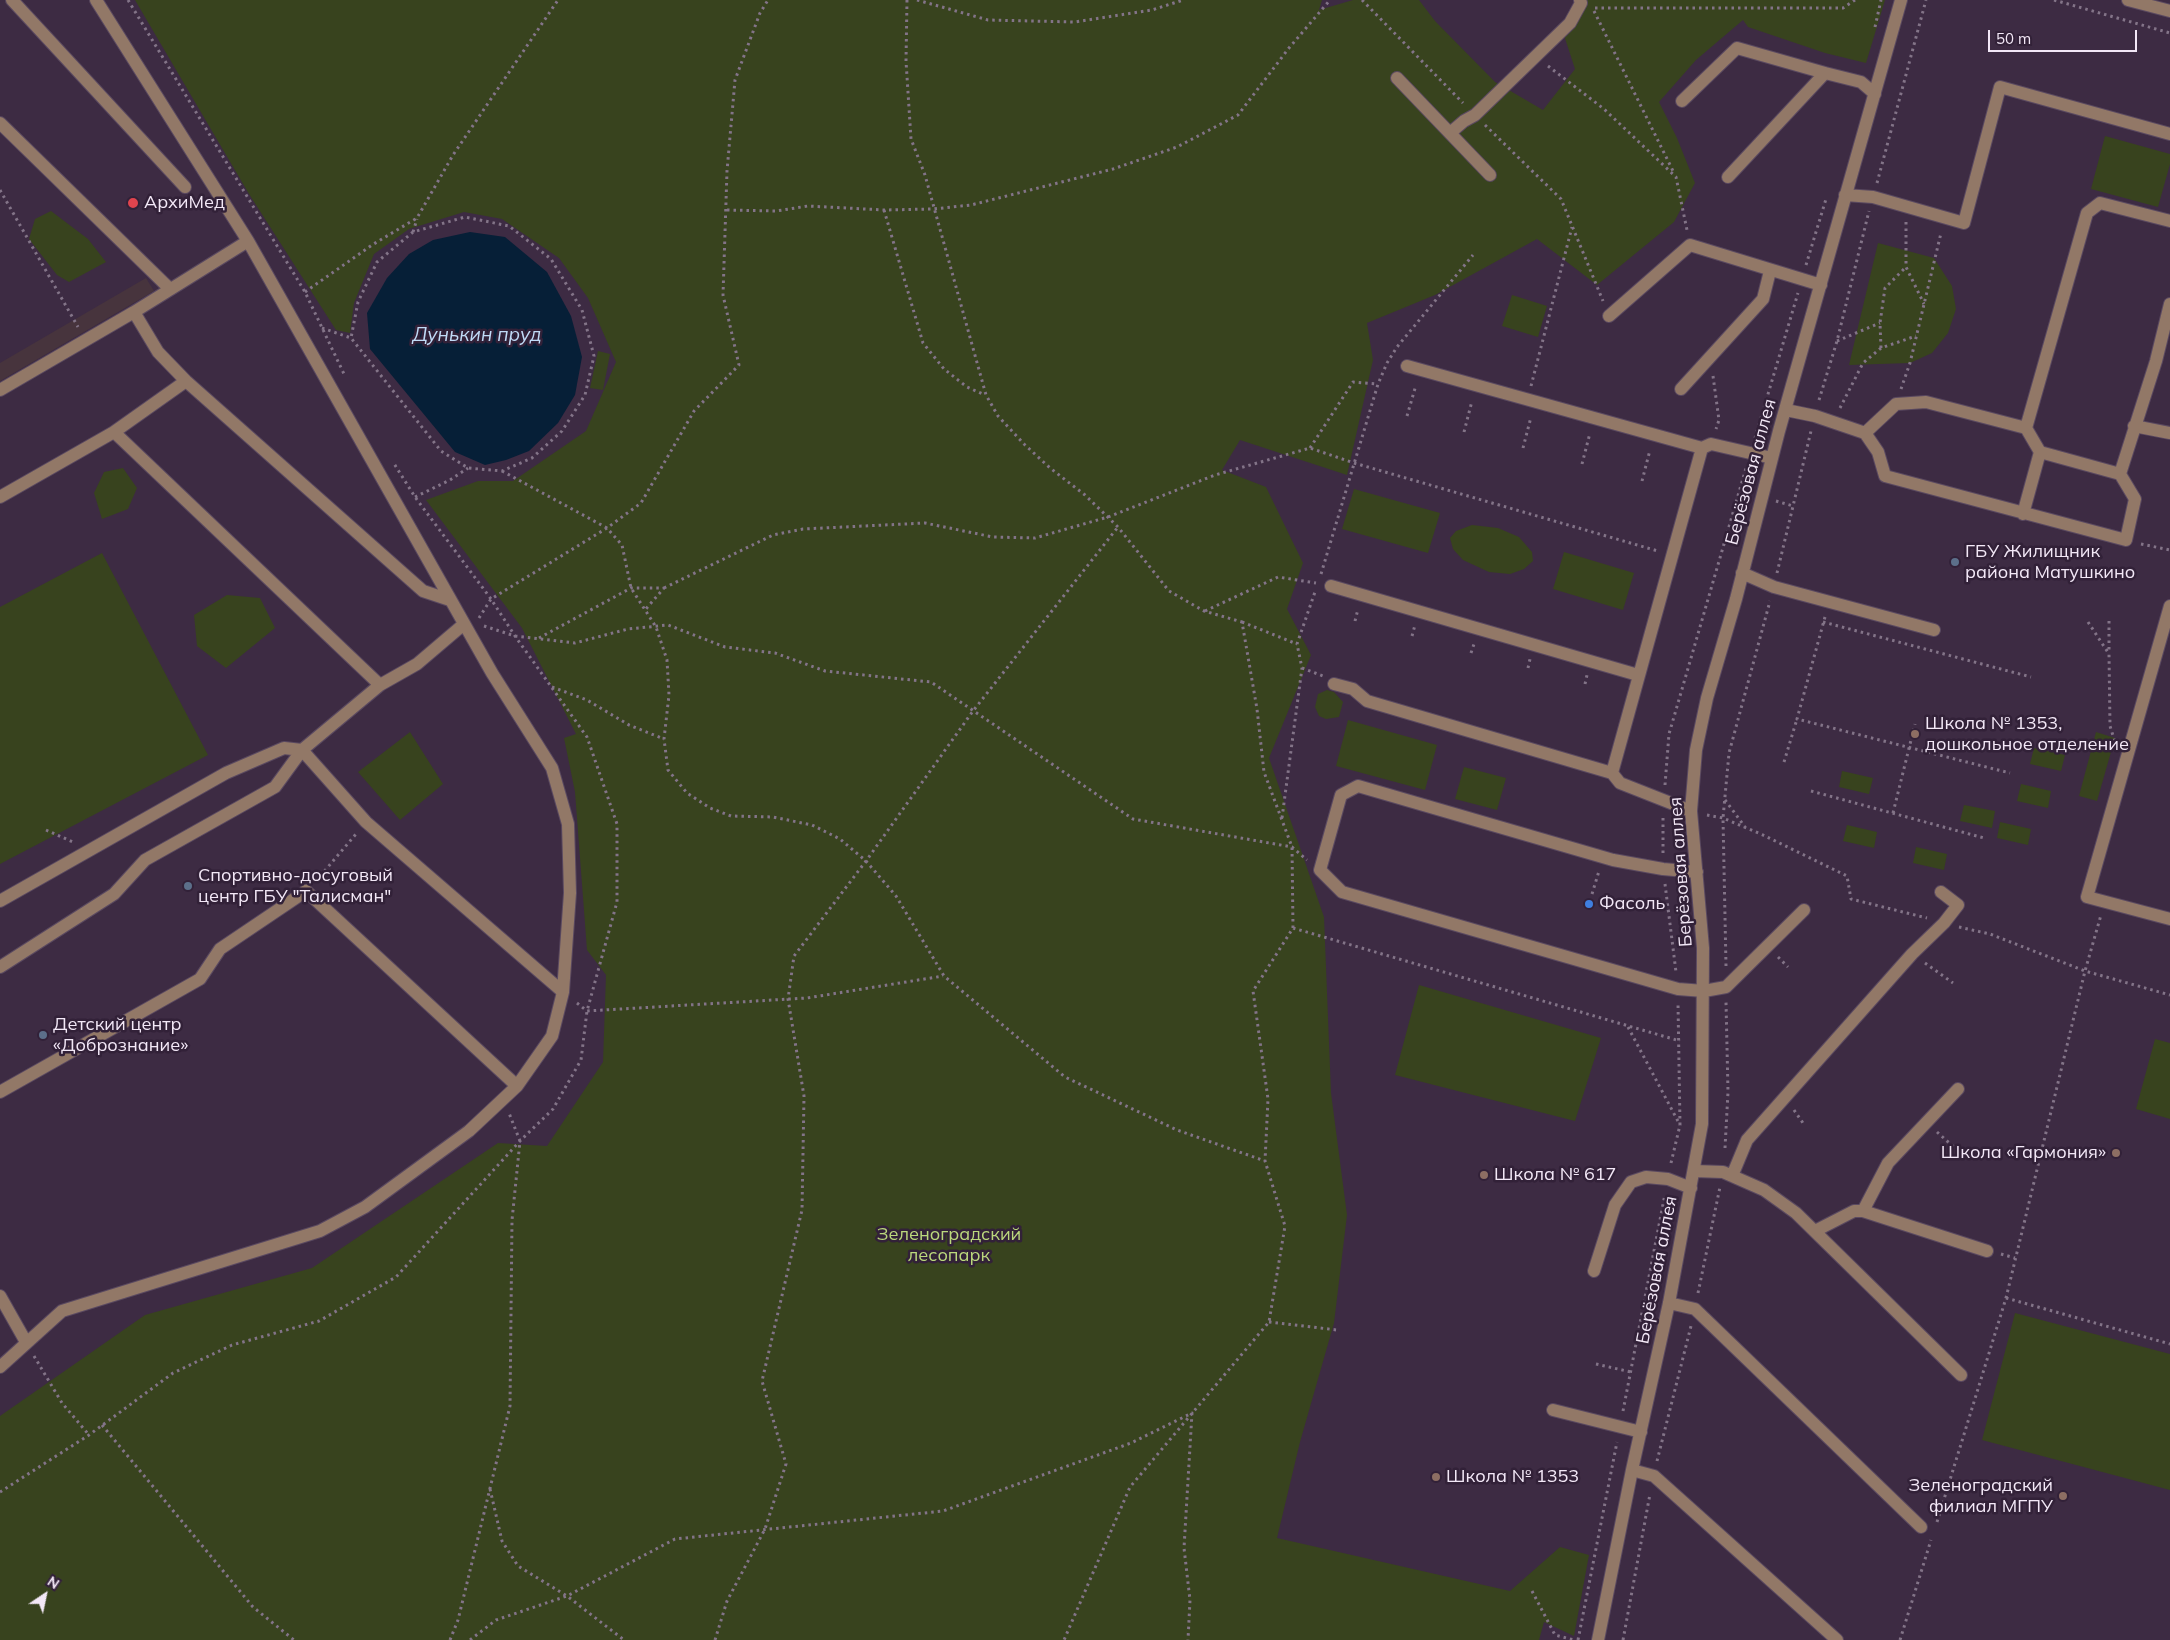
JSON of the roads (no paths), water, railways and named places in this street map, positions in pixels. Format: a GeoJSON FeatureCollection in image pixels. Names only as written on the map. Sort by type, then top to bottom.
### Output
{"type":"FeatureCollection","features":[{"type":"Feature","properties":{"kind":"street"},"geometry":{"type":"LineString","coordinates":[[12,0],[185,187]]}},
{"type":"Feature","properties":{"kind":"street"},"geometry":{"type":"LineString","coordinates":[[0,1367],[62,1311],[320,1231],[365,1206],[469,1130],[504,1100],[517,1086],[552,1036],[563,992],[570,893],[568,824],[552,768],[492,673],[248,241],[96,0]]}},
{"type":"Feature","properties":{"kind":"street"},"geometry":{"type":"LineString","coordinates":[[1450,133],[1464,121],[1475,115],[1537,57],[1570,22],[1581,2],[1580,0]]}},
{"type":"Feature","properties":{"kind":"street","name":"Берёзовая аллея"},"geometry":{"type":"LineString","coordinates":[[1598,1640],[1632,1470],[1669,1303],[1702,1124],[1704,991],[1697,872],[1691,811],[1696,750],[1707,698],[1772,458],[1901,0]]}},
{"type":"Feature","properties":{"kind":"street"},"geometry":{"type":"LineString","coordinates":[[2128,0],[2170,11]]}},
{"type":"Feature","properties":{"kind":"street"},"geometry":{"type":"LineString","coordinates":[[1682,101],[1737,48],[1861,82],[1875,94]]}},
{"type":"Feature","properties":{"kind":"street"},"geometry":{"type":"LineString","coordinates":[[1728,177],[1825,73]]}},
{"type":"Feature","properties":{"kind":"street"},"geometry":{"type":"LineString","coordinates":[[1397,78],[1490,175]]}},
{"type":"Feature","properties":{"kind":"street"},"geometry":{"type":"LineString","coordinates":[[1845,195],[1873,198],[1964,223],[2000,87],[2170,134]]}},
{"type":"Feature","properties":{"kind":"street"},"geometry":{"type":"LineString","coordinates":[[0,123],[170,288]]}},
{"type":"Feature","properties":{"kind":"street"},"geometry":{"type":"LineString","coordinates":[[2026,428],[2087,213],[2100,203],[2170,221]]}},
{"type":"Feature","properties":{"kind":"street"},"geometry":{"type":"LineString","coordinates":[[0,390],[134,312],[248,241]]}},
{"type":"Feature","properties":{"kind":"street"},"geometry":{"type":"LineString","coordinates":[[1609,316],[1690,245],[1770,271],[1821,285]]}},
{"type":"Feature","properties":{"kind":"street"},"geometry":{"type":"LineString","coordinates":[[1681,388],[1764,299],[1770,271]]}},
{"type":"Feature","properties":{"kind":"street"},"geometry":{"type":"LineString","coordinates":[[2120,474],[2156,361],[2170,304]]}},
{"type":"Feature","properties":{"kind":"street"},"geometry":{"type":"LineString","coordinates":[[134,312],[158,352],[186,381],[423,591],[450,600]]}},
{"type":"Feature","properties":{"kind":"street"},"geometry":{"type":"LineString","coordinates":[[1407,366],[1654,434],[1772,458]]}},
{"type":"Feature","properties":{"kind":"street"},"geometry":{"type":"LineString","coordinates":[[0,497],[114,432],[186,381]]}},
{"type":"Feature","properties":{"kind":"street"},"geometry":{"type":"LineString","coordinates":[[1786,410],[1815,416],[1865,433],[1878,452],[1885,476],[2126,540],[2135,499],[2120,474],[2040,452],[2026,428],[1926,402],[1896,404],[1865,433]]}},
{"type":"Feature","properties":{"kind":"street"},"geometry":{"type":"LineString","coordinates":[[2134,426],[2170,433]]}},
{"type":"Feature","properties":{"kind":"street"},"geometry":{"type":"LineString","coordinates":[[114,432],[380,685]]}},
{"type":"Feature","properties":{"kind":"street"},"geometry":{"type":"LineString","coordinates":[[1612,773],[1671,555],[1707,446]]}},
{"type":"Feature","properties":{"kind":"street"},"geometry":{"type":"LineString","coordinates":[[2023,514],[2040,452]]}},
{"type":"Feature","properties":{"kind":"street"},"geometry":{"type":"LineString","coordinates":[[1742,572],[1774,587],[1934,630]]}},
{"type":"Feature","properties":{"kind":"street"},"geometry":{"type":"LineString","coordinates":[[1324,585],[1638,675]]}},
{"type":"Feature","properties":{"kind":"street"},"geometry":{"type":"LineString","coordinates":[[2170,606],[2087,897],[2170,919]]}},
{"type":"Feature","properties":{"kind":"street"},"geometry":{"type":"LineString","coordinates":[[0,967],[114,894],[145,860],[275,787],[302,750],[380,685],[417,664],[464,624]]}},
{"type":"Feature","properties":{"kind":"street"},"geometry":{"type":"LineString","coordinates":[[1334,684],[1353,689],[1367,701],[1612,773],[1620,783],[1691,811]]}},
{"type":"Feature","properties":{"kind":"street"},"geometry":{"type":"LineString","coordinates":[[0,901],[226,773],[284,748],[302,750],[366,822],[563,992]]}},
{"type":"Feature","properties":{"kind":"street"},"geometry":{"type":"LineString","coordinates":[[1697,872],[1663,869],[1603,857],[1358,786],[1341,795],[1320,870],[1342,892],[1678,989],[1704,991],[1726,987],[1804,910]]}},
{"type":"Feature","properties":{"kind":"street"},"geometry":{"type":"LineString","coordinates":[[0,1092],[200,979],[220,949],[306,890],[517,1086]]}},
{"type":"Feature","properties":{"kind":"street"},"geometry":{"type":"LineString","coordinates":[[1728,1174],[1747,1140],[1912,954],[1944,923],[1958,905],[1941,892]]}},
{"type":"Feature","properties":{"kind":"street"},"geometry":{"type":"LineString","coordinates":[[1863,1211],[1888,1163],[1958,1089]]}},
{"type":"Feature","properties":{"kind":"street"},"geometry":{"type":"LineString","coordinates":[[1694,1171],[1728,1174],[1764,1190],[1796,1213],[1961,1375]]}},
{"type":"Feature","properties":{"kind":"street"},"geometry":{"type":"LineString","coordinates":[[1594,1271],[1614,1205],[1631,1182],[1646,1177],[1668,1179],[1691,1188]]}},
{"type":"Feature","properties":{"kind":"street"},"geometry":{"type":"LineString","coordinates":[[1815,1231],[1854,1211],[1863,1211],[1987,1251]]}},
{"type":"Feature","properties":{"kind":"street"},"geometry":{"type":"LineString","coordinates":[[0,1296],[26,1342]]}},
{"type":"Feature","properties":{"kind":"street"},"geometry":{"type":"LineString","coordinates":[[1669,1303],[1695,1309],[1921,1527]]}},
{"type":"Feature","properties":{"kind":"street"},"geometry":{"type":"LineString","coordinates":[[1553,1410],[1641,1432]]}},
{"type":"Feature","properties":{"kind":"street"},"geometry":{"type":"LineString","coordinates":[[1632,1470],[1654,1476],[1837,1640]]}},
{"type":"Feature","properties":{"kind":"water","name":"Дунькин пруд"},"geometry":{"type":"Polygon","coordinates":[[[470,232],[505,237],[547,272],[571,316],[582,357],[575,395],[558,423],[529,451],[506,460],[485,465],[455,452],[370,349],[367,313],[387,278],[409,254],[433,240],[470,232]]]}},
{"type":"Feature","properties":{"kind":"place","name":"АрхиМед"},"geometry":{"type":"Point","coordinates":[133,203]}},
{"type":"Feature","properties":{"kind":"place","name":"ГБУ Жилищник района Матушкино"},"geometry":{"type":"Point","coordinates":[1955,562]}},
{"type":"Feature","properties":{"kind":"place","name":"Школа № 1353, дошкольное отделение"},"geometry":{"type":"Point","coordinates":[1915,734]}},
{"type":"Feature","properties":{"kind":"place","name":"Спортивно-досуговый центр ГБУ \"Талисман\""},"geometry":{"type":"Point","coordinates":[188,886]}},
{"type":"Feature","properties":{"kind":"place","name":"Фасоль"},"geometry":{"type":"Point","coordinates":[1589,904]}},
{"type":"Feature","properties":{"kind":"place","name":"Детский центр «Добрознание»"},"geometry":{"type":"Point","coordinates":[43,1035]}},
{"type":"Feature","properties":{"kind":"place","name":"Школа «Гармония»"},"geometry":{"type":"Point","coordinates":[2116,1153]}},
{"type":"Feature","properties":{"kind":"place","name":"Школа № 617"},"geometry":{"type":"Point","coordinates":[1484,1175]}},
{"type":"Feature","properties":{"kind":"place","name":"Школа № 1353"},"geometry":{"type":"Point","coordinates":[1436,1477]}},
{"type":"Feature","properties":{"kind":"place","name":"Зеленоградский филиал МГПУ"},"geometry":{"type":"Point","coordinates":[2063,1496]}},
{"type":"Feature","properties":{"kind":"park label","name":"Зеленоградский лесопарк"},"geometry":{"type":"Point","coordinates":[949,1245]}}]}
